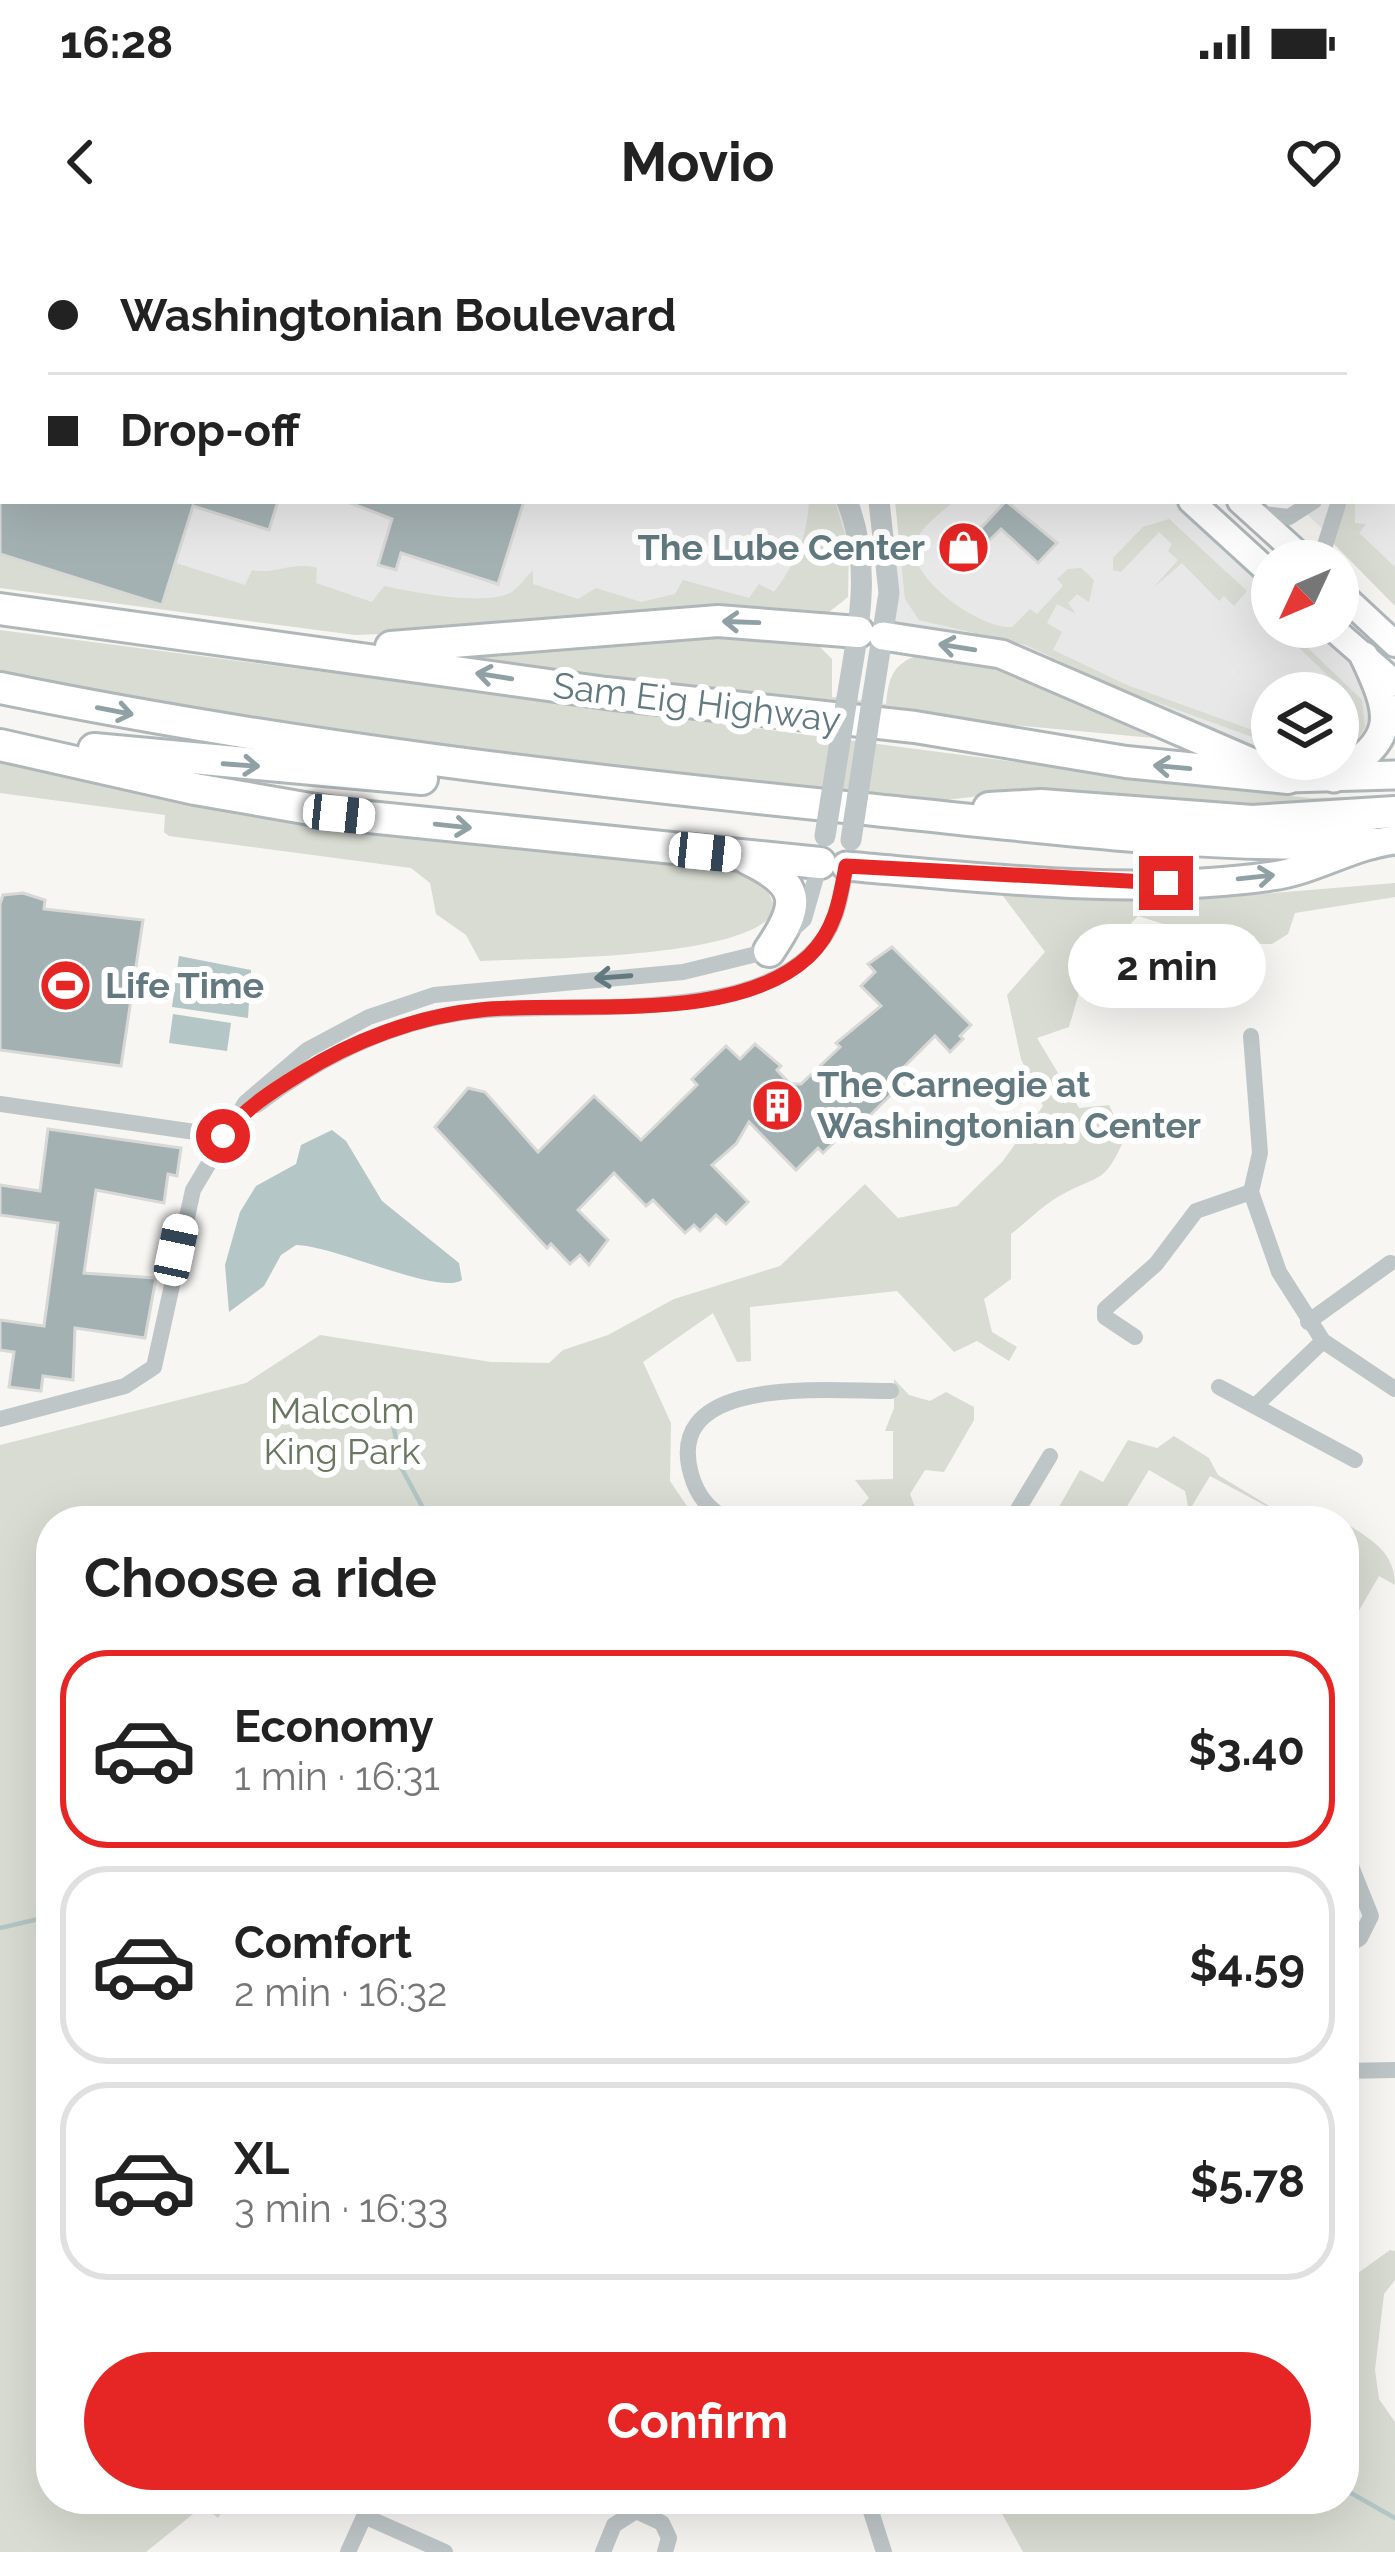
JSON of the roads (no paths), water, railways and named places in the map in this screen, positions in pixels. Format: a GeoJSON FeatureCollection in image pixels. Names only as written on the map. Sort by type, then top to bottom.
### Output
{"type":"FeatureCollection","features":[{"type":"Feature","properties":{"kind":"highway","name":"Sam Eig Highway"},"geometry":{"type":"LineString","coordinates":[[0,609],[606,693],[915,727],[1126,762],[1251,774]]}},
{"type":"Feature","properties":{"kind":"highway"},"geometry":{"type":"LineString","coordinates":[[325,652],[718,621],[870,634]]}},
{"type":"Feature","properties":{"kind":"highway"},"geometry":{"type":"LineString","coordinates":[[0,688],[344,750],[686,791],[1168,840],[1383,841]]}},
{"type":"Feature","properties":{"kind":"highway"},"geometry":{"type":"LineString","coordinates":[[0,740],[198,762],[686,791]]}},
{"type":"Feature","properties":{"kind":"highway"},"geometry":{"type":"LineString","coordinates":[[0,740],[195,789],[339,814],[743,856],[836,851]]}},
{"type":"Feature","properties":{"kind":"highway"},"geometry":{"type":"LineString","coordinates":[[936,816],[1020,804],[1252,821],[1395,812]]}},
{"type":"Feature","properties":{"kind":"highway"},"geometry":{"type":"LineString","coordinates":[[743,856],[776,872],[791,894],[794,909],[769,951]]}},
{"type":"Feature","properties":{"kind":"main road"},"geometry":{"type":"LineString","coordinates":[[1194,504],[1251,556]]}},
{"type":"Feature","properties":{"kind":"main road"},"geometry":{"type":"LineString","coordinates":[[1215,504],[1256,540]]}},
{"type":"Feature","properties":{"kind":"main road"},"geometry":{"type":"LineString","coordinates":[[1245,506],[1283,540]]}},
{"type":"Feature","properties":{"kind":"main road"},"geometry":{"type":"LineString","coordinates":[[1359,611],[1395,644]]}},
{"type":"Feature","properties":{"kind":"main road"},"geometry":{"type":"LineString","coordinates":[[870,634],[1001,654],[1251,762]]}},
{"type":"Feature","properties":{"kind":"main road"},"geometry":{"type":"LineString","coordinates":[[1355,648],[1395,683]]}},
{"type":"Feature","properties":{"kind":"main road"},"geometry":{"type":"LineString","coordinates":[[1359,761],[1376,749],[1387,726],[1384,697],[1364,656]]}},
{"type":"Feature","properties":{"kind":"main road","name":"Sam Eig Highway"},"geometry":{"type":"LineString","coordinates":[[1359,778],[1395,775]]}},
{"type":"Feature","properties":{"kind":"main road"},"geometry":{"type":"LineString","coordinates":[[836,851],[1199,882],[1311,869],[1383,841]]}},
{"type":"Feature","properties":{"kind":"street"},"geometry":{"type":"LineString","coordinates":[[0,1419],[125,1386],[154,1367],[184,1217],[223,1136],[272,1077],[307,1050],[393,1007],[477,987],[683,972],[769,951],[804,919],[836,851],[872,701],[862,552],[848,504]]}},
{"type":"Feature","properties":{"kind":"street"},"geometry":{"type":"LineString","coordinates":[[240,1113],[317,1063],[383,1034],[451,1014],[686,1002],[759,983],[811,955],[834,922],[847,698],[890,567],[879,504]]}},
{"type":"Feature","properties":{"kind":"street"},"geometry":{"type":"LineString","coordinates":[[1245,506],[1289,517],[1309,504]]}},
{"type":"Feature","properties":{"kind":"street"},"geometry":{"type":"LineString","coordinates":[[1327,540],[1338,504]]}},
{"type":"Feature","properties":{"kind":"street"},"geometry":{"type":"LineString","coordinates":[[683,972],[686,1002]]}},
{"type":"Feature","properties":{"kind":"street"},"geometry":{"type":"LineString","coordinates":[[1251,1036],[1260,1154],[1251,1192],[1280,1272],[1323,1341],[1395,1389]]}},
{"type":"Feature","properties":{"kind":"street"},"geometry":{"type":"LineString","coordinates":[[0,1104],[223,1136]]}},
{"type":"Feature","properties":{"kind":"street"},"geometry":{"type":"LineString","coordinates":[[1135,1337],[1109,1321],[1105,1309],[1156,1264],[1196,1210],[1251,1192]]}},
{"type":"Feature","properties":{"kind":"street"},"geometry":{"type":"LineString","coordinates":[[1308,1322],[1390,1263]]}},
{"type":"Feature","properties":{"kind":"street"},"geometry":{"type":"LineString","coordinates":[[1255,1406],[1323,1341]]}},
{"type":"Feature","properties":{"kind":"street"},"geometry":{"type":"LineString","coordinates":[[1220,1387],[1355,1460]]}},
{"type":"Feature","properties":{"kind":"street"},"geometry":{"type":"LineString","coordinates":[[711,1506],[704,1501],[688,1461],[699,1424],[712,1408],[746,1394],[891,1391]]}},
{"type":"Feature","properties":{"kind":"street"},"geometry":{"type":"LineString","coordinates":[[1020,1506],[1050,1456]]}},
{"type":"Feature","properties":{"kind":"street"},"geometry":{"type":"LineString","coordinates":[[1359,1886],[1371,1916],[1359,1939]]}},
{"type":"Feature","properties":{"kind":"street"},"geometry":{"type":"LineString","coordinates":[[1359,2071],[1395,2070]]}},
{"type":"Feature","properties":{"kind":"street"},"geometry":{"type":"LineString","coordinates":[[348,2552],[365,2514]]}},
{"type":"Feature","properties":{"kind":"street"},"geometry":{"type":"LineString","coordinates":[[378,2514],[445,2552]]}},
{"type":"Feature","properties":{"kind":"street"},"geometry":{"type":"LineString","coordinates":[[603,2552],[614,2525],[631,2514]]}},
{"type":"Feature","properties":{"kind":"street"},"geometry":{"type":"LineString","coordinates":[[642,2514],[662,2523],[669,2538],[665,2552]]}},
{"type":"Feature","properties":{"kind":"street"},"geometry":{"type":"LineString","coordinates":[[872,2514],[884,2552]]}},
{"type":"Feature","properties":{"kind":"waterway"},"geometry":{"type":"LineString","coordinates":[[390,1409],[402,1469],[422,1506]]}},
{"type":"Feature","properties":{"kind":"waterway"},"geometry":{"type":"LineString","coordinates":[[0,1928],[36,1920]]}},
{"type":"Feature","properties":{"kind":"waterway"},"geometry":{"type":"LineString","coordinates":[[1359,2498],[1395,2518]]}},
{"type":"Feature","properties":{"kind":"place","name":"The Lube Center"},"geometry":{"type":"Point","coordinates":[964,547]}},
{"type":"Feature","properties":{"kind":"place","name":"Life Time"},"geometry":{"type":"Point","coordinates":[66,985]}},
{"type":"Feature","properties":{"kind":"place","name":"The Carnegie at Washingtonian Center"},"geometry":{"type":"Point","coordinates":[778,1105]}},
{"type":"Feature","properties":{"kind":"park label","name":"Malcolm King Park"},"geometry":{"type":"Point","coordinates":[342,1430]}}]}
